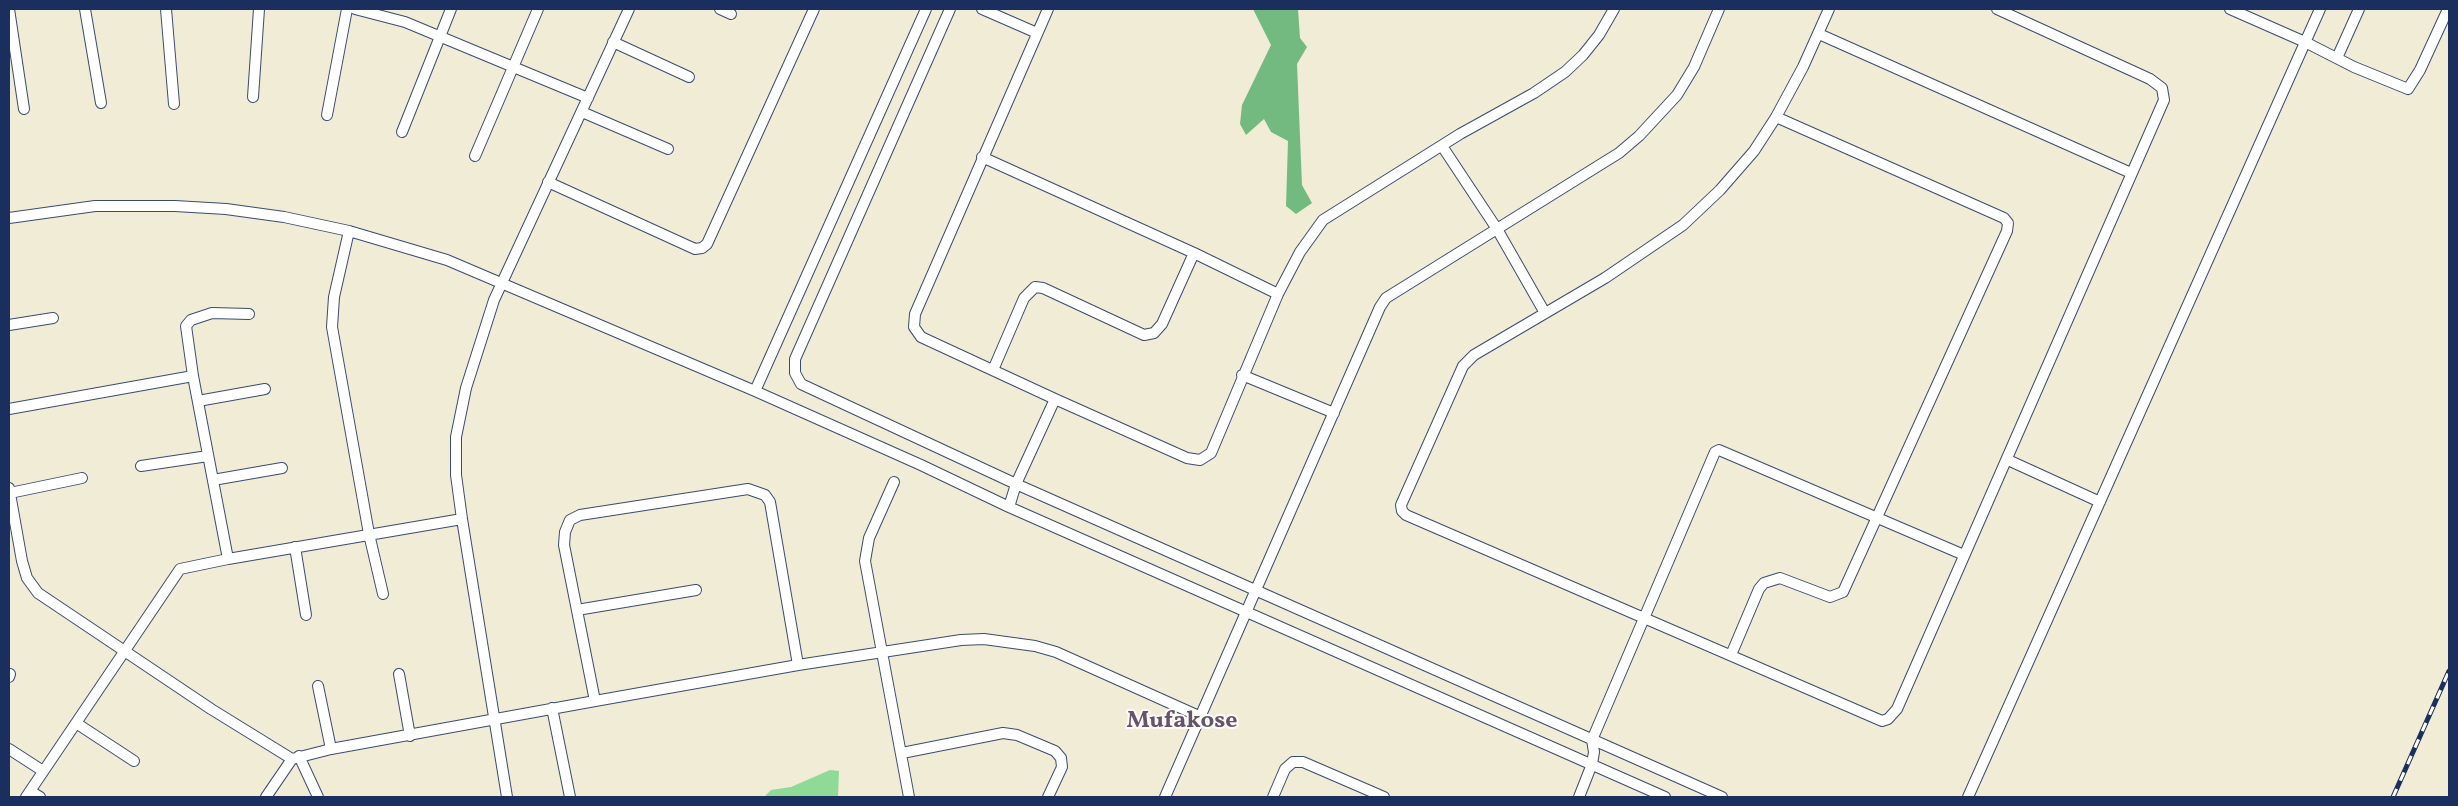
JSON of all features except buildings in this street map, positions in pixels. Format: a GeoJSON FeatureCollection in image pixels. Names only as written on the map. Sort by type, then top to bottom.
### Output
{"type":"FeatureCollection","features":[{"type":"Feature","properties":{"kind":"street"},"geometry":{"type":"LineString","coordinates":[[9,9],[24,109]]}},
{"type":"Feature","properties":{"kind":"street"},"geometry":{"type":"LineString","coordinates":[[86,9],[101,103]]}},
{"type":"Feature","properties":{"kind":"street"},"geometry":{"type":"LineString","coordinates":[[166,9],[174,104]]}},
{"type":"Feature","properties":{"kind":"street"},"geometry":{"type":"LineString","coordinates":[[253,97],[259,9]]}},
{"type":"Feature","properties":{"kind":"street"},"geometry":{"type":"LineString","coordinates":[[327,115],[347,9]]}},
{"type":"Feature","properties":{"kind":"street"},"geometry":{"type":"LineString","coordinates":[[355,9],[405,22],[588,98]]}},
{"type":"Feature","properties":{"kind":"street"},"geometry":{"type":"LineString","coordinates":[[402,132],[452,9]]}},
{"type":"Feature","properties":{"kind":"street"},"geometry":{"type":"LineString","coordinates":[[475,156],[538,9]]}},
{"type":"Feature","properties":{"kind":"street"},"geometry":{"type":"LineString","coordinates":[[507,797],[462,519],[456,475],[456,437],[466,388],[501,283],[629,9]]}},
{"type":"Feature","properties":{"kind":"street"},"geometry":{"type":"LineString","coordinates":[[720,9],[731,14]]}},
{"type":"Feature","properties":{"kind":"street"},"geometry":{"type":"LineString","coordinates":[[548,182],[695,249],[702,248],[711,235],[814,9]]}},
{"type":"Feature","properties":{"kind":"street"},"geometry":{"type":"LineString","coordinates":[[755,391],[926,9]]}},
{"type":"Feature","properties":{"kind":"street"},"geometry":{"type":"LineString","coordinates":[[950,9],[795,359],[795,373],[801,384],[1016,484],[1722,797]]}},
{"type":"Feature","properties":{"kind":"street"},"geometry":{"type":"LineString","coordinates":[[982,9],[1037,33]]}},
{"type":"Feature","properties":{"kind":"street"},"geometry":{"type":"LineString","coordinates":[[1048,9],[982,157],[914,321],[916,333],[1055,399],[1187,458],[1200,460],[1211,453],[1242,375],[1278,294],[1300,252],[1323,220],[1442,146],[1534,93],[1565,72],[1583,55],[1599,35],[1614,9]]}},
{"type":"Feature","properties":{"kind":"street"},"geometry":{"type":"LineString","coordinates":[[1165,797],[1386,298],[1619,153],[1646,129],[1677,94],[1694,67],[1719,9]]}},
{"type":"Feature","properties":{"kind":"street"},"geometry":{"type":"LineString","coordinates":[[1830,9],[1776,117],[1754,151],[1720,190],[1683,225],[1605,278],[1474,355],[1463,366],[1401,505],[1402,511],[1644,619],[1882,721],[1888,719],[1897,710],[2164,100],[2162,88],[2150,79],[1997,9]]}},
{"type":"Feature","properties":{"kind":"street"},"geometry":{"type":"LineString","coordinates":[[2230,9],[2408,90],[2420,70],[2448,9]]}},
{"type":"Feature","properties":{"kind":"street"},"geometry":{"type":"LineString","coordinates":[[1968,797],[2320,9]]}},
{"type":"Feature","properties":{"kind":"street"},"geometry":{"type":"LineString","coordinates":[[2337,58],[2359,9]]}},
{"type":"Feature","properties":{"kind":"street"},"geometry":{"type":"LineString","coordinates":[[1819,34],[2131,173]]}},
{"type":"Feature","properties":{"kind":"street"},"geometry":{"type":"LineString","coordinates":[[613,42],[689,77]]}},
{"type":"Feature","properties":{"kind":"street"},"geometry":{"type":"LineString","coordinates":[[582,112],[668,149]]}},
{"type":"Feature","properties":{"kind":"street"},"geometry":{"type":"LineString","coordinates":[[1731,656],[1759,589],[1764,583],[1780,578],[1830,597],[1843,592],[2007,231],[2008,223],[2004,218],[1776,117]]}},
{"type":"Feature","properties":{"kind":"street"},"geometry":{"type":"LineString","coordinates":[[1442,146],[1497,229],[1544,313]]}},
{"type":"Feature","properties":{"kind":"street"},"geometry":{"type":"LineString","coordinates":[[982,157],[1194,253],[1278,294]]}},
{"type":"Feature","properties":{"kind":"street"},"geometry":{"type":"LineString","coordinates":[[9,218],[95,206],[175,206],[226,209],[284,216],[349,231],[447,260],[755,391],[921,465],[1009,507],[1665,797]]}},
{"type":"Feature","properties":{"kind":"street"},"geometry":{"type":"LineString","coordinates":[[349,231],[334,297],[332,327],[369,534],[383,594]]}},
{"type":"Feature","properties":{"kind":"street"},"geometry":{"type":"LineString","coordinates":[[993,370],[1024,298],[1035,287],[1043,288],[1144,335],[1154,333],[1162,324],[1194,253]]}},
{"type":"Feature","properties":{"kind":"street"},"geometry":{"type":"LineString","coordinates":[[228,558],[193,376],[186,326],[191,320],[212,313],[249,314]]}},
{"type":"Feature","properties":{"kind":"street"},"geometry":{"type":"LineString","coordinates":[[9,325],[53,318]]}},
{"type":"Feature","properties":{"kind":"street"},"geometry":{"type":"LineString","coordinates":[[1242,375],[1334,413]]}},
{"type":"Feature","properties":{"kind":"street"},"geometry":{"type":"LineString","coordinates":[[9,409],[193,376]]}},
{"type":"Feature","properties":{"kind":"street"},"geometry":{"type":"LineString","coordinates":[[198,401],[265,389]]}},
{"type":"Feature","properties":{"kind":"street"},"geometry":{"type":"LineString","coordinates":[[1009,507],[1016,484],[1055,399]]}},
{"type":"Feature","properties":{"kind":"street"},"geometry":{"type":"LineString","coordinates":[[1579,797],[1592,764],[1594,752],[1592,740],[1715,452],[1719,450],[1964,555]]}},
{"type":"Feature","properties":{"kind":"street"},"geometry":{"type":"LineString","coordinates":[[141,466],[208,456]]}},
{"type":"Feature","properties":{"kind":"street"},"geometry":{"type":"LineString","coordinates":[[2008,460],[2100,502]]}},
{"type":"Feature","properties":{"kind":"street"},"geometry":{"type":"LineString","coordinates":[[213,480],[282,468]]}},
{"type":"Feature","properties":{"kind":"street"},"geometry":{"type":"LineString","coordinates":[[82,478],[9,490],[22,561],[32,588],[243,730],[295,758],[318,797]]}},
{"type":"Feature","properties":{"kind":"street"},"geometry":{"type":"LineString","coordinates":[[894,482],[872,529],[866,550],[866,571],[902,752],[909,797]]}},
{"type":"Feature","properties":{"kind":"street"},"geometry":{"type":"LineString","coordinates":[[595,700],[564,545],[565,532],[570,520],[590,514],[748,489],[756,490],[765,495],[770,502],[798,665]]}},
{"type":"Feature","properties":{"kind":"street"},"geometry":{"type":"LineString","coordinates":[[40,797],[28,794],[180,569],[228,558],[462,519]]}},
{"type":"Feature","properties":{"kind":"street"},"geometry":{"type":"LineString","coordinates":[[294,547],[306,615]]}},
{"type":"Feature","properties":{"kind":"street"},"geometry":{"type":"LineString","coordinates":[[577,610],[696,590]]}},
{"type":"Feature","properties":{"kind":"street"},"geometry":{"type":"LineString","coordinates":[[266,797],[295,758],[331,749],[798,665],[969,640],[984,639],[1035,646],[1056,652],[1201,717]]}},
{"type":"Feature","properties":{"kind":"street"},"geometry":{"type":"LineString","coordinates":[[399,674],[410,736]]}},
{"type":"Feature","properties":{"kind":"street"},"geometry":{"type":"LineString","coordinates":[[318,686],[331,749]]}},
{"type":"Feature","properties":{"kind":"street"},"geometry":{"type":"LineString","coordinates":[[552,708],[570,797]]}},
{"type":"Feature","properties":{"kind":"street"},"geometry":{"type":"LineString","coordinates":[[76,723],[134,761]]}},
{"type":"Feature","properties":{"kind":"street"},"geometry":{"type":"LineString","coordinates":[[902,752],[1003,733],[1017,735],[1055,751],[1061,758],[1062,766],[1048,797]]}},
{"type":"Feature","properties":{"kind":"street"},"geometry":{"type":"LineString","coordinates":[[9,749],[43,771]]}},
{"type":"Feature","properties":{"kind":"street"},"geometry":{"type":"LineString","coordinates":[[1273,797],[1285,769],[1293,762],[1303,762],[1384,797]]}},
{"type":"Feature","properties":{"kind":"green space"},"geometry":{"type":"Polygon","coordinates":[[[1253,9],[1298,9],[1300,38],[1307,47],[1297,64],[1302,185],[1312,203],[1296,214],[1286,206],[1288,141],[1271,132],[1264,119],[1246,135],[1240,124],[1242,105],[1271,45],[1253,9]]]}},
{"type":"Feature","properties":{"kind":"green space"},"geometry":{"type":"Polygon","coordinates":[[[830,770],[839,771],[838,797],[764,797],[771,790],[791,787],[830,770]]]}},
{"type":"Feature","properties":{"kind":"railway"},"geometry":{"type":"LineString","coordinates":[[2393,797],[2449,671]]}},
{"type":"Feature","properties":{"kind":"district","name":"Mufakose"},"geometry":{"type":"Point","coordinates":[1182,723]}}]}
